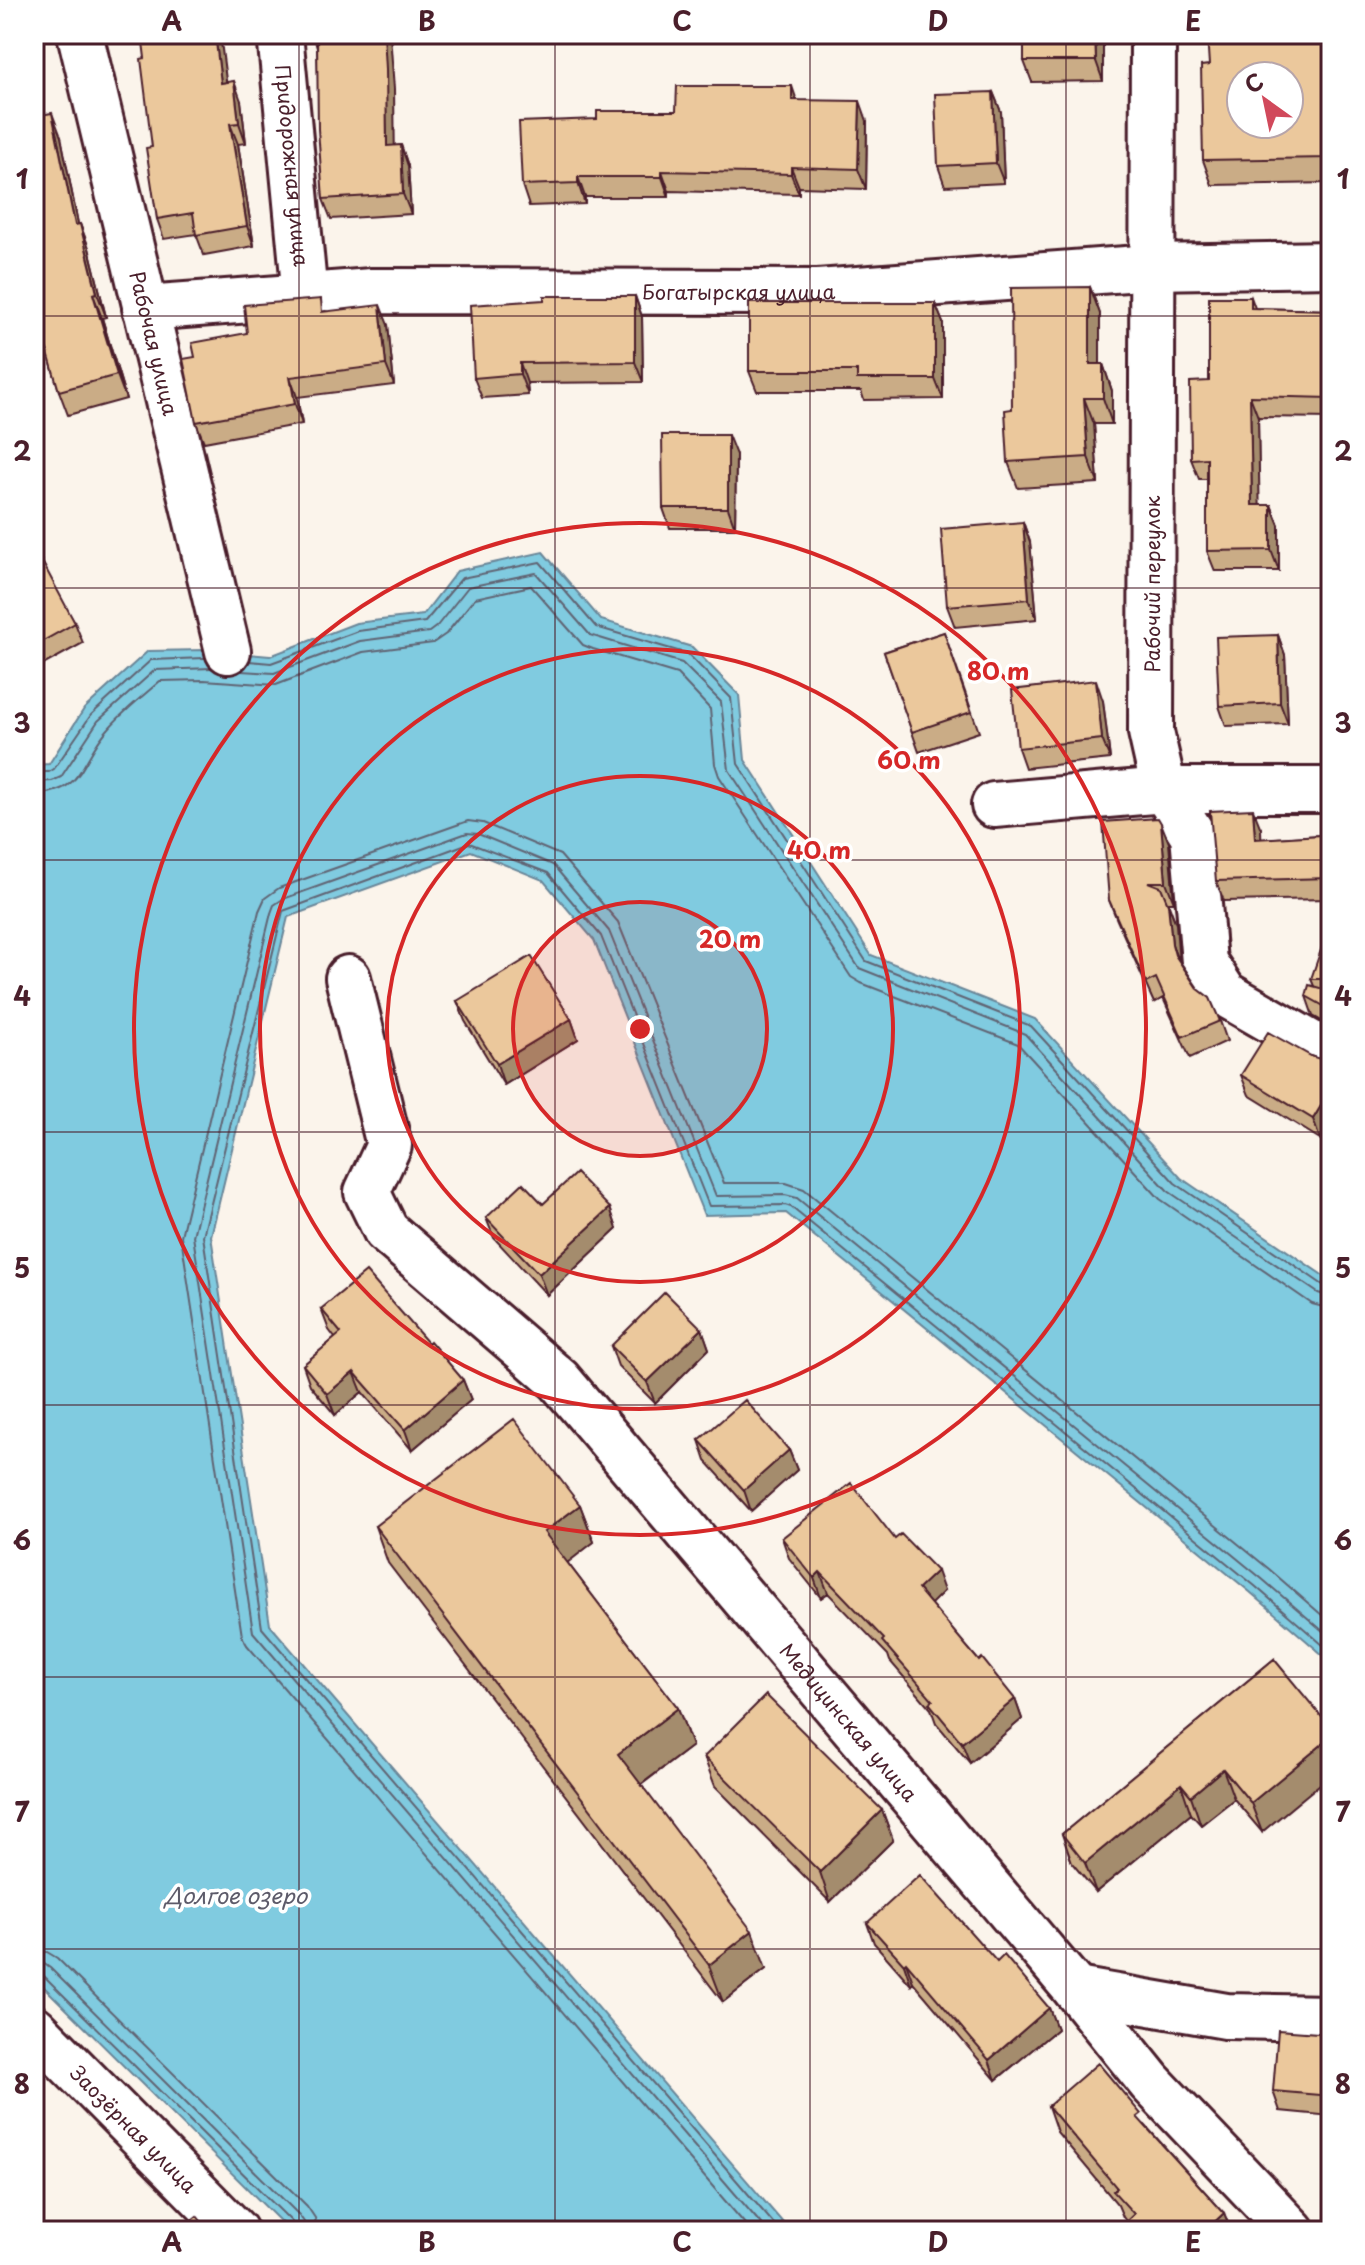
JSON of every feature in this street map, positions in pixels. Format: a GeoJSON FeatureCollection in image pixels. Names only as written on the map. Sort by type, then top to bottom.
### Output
{"type":"FeatureCollection","features":[{"type":"Feature","properties":{"kind":"street","name":"Рабочая улица"},"geometry":{"type":"LineString","coordinates":[[80,34],[228,651]]}},
{"type":"Feature","properties":{"kind":"street","name":"Придорожная улица"},"geometry":{"type":"LineString","coordinates":[[280,34],[305,297]]}},
{"type":"Feature","properties":{"kind":"street","name":"Рабочий переулок"},"geometry":{"type":"LineString","coordinates":[[1153,34],[1151,732],[1164,790],[1193,835],[1204,962],[1225,994],[1331,1055]]}},
{"type":"Feature","properties":{"kind":"street","name":"Богатырская улица"},"geometry":{"type":"LineString","coordinates":[[145,308],[372,291],[818,292],[1153,267],[1331,264]]}},
{"type":"Feature","properties":{"kind":"street"},"geometry":{"type":"LineString","coordinates":[[994,805],[1164,790],[1331,790]]}},
{"type":"Feature","properties":{"kind":"street","name":"Медицинская улица"},"geometry":{"type":"LineString","coordinates":[[348,978],[389,1145],[367,1192],[386,1231],[559,1380],[1076,1990],[1150,2082],[1292,2231]]}},
{"type":"Feature","properties":{"kind":"street"},"geometry":{"type":"LineString","coordinates":[[1076,1990],[1226,2016],[1331,2018]]}},
{"type":"Feature","properties":{"kind":"street","name":"Заозёрная улица"},"geometry":{"type":"LineString","coordinates":[[34,2028],[235,2231]]}},
{"type":"Feature","properties":{"kind":"water","name":"Долгое озеро"},"geometry":{"type":"Polygon","coordinates":[[[543,552],[601,620],[692,647],[739,695],[745,760],[871,955],[1035,1019],[1181,1178],[1331,1281],[1331,1662],[1250,1592],[786,1213],[704,1215],[594,940],[543,880],[471,851],[288,917],[211,1236],[270,1625],[790,2231],[290,2231],[34,1977],[34,765],[49,764],[84,709],[148,651],[205,650],[270,656],[356,623],[423,615],[457,571],[543,552]]]}},
{"type":"Feature","properties":{"kind":"building"},"geometry":{"type":"Polygon","coordinates":[[[142,34],[215,34],[221,83],[234,81],[239,123],[230,124],[247,226],[196,235],[193,213],[157,219],[146,148],[152,147],[141,59],[145,58],[142,34]]]}},
{"type":"Feature","properties":{"kind":"building"},"geometry":{"type":"Polygon","coordinates":[[[313,34],[384,34],[387,146],[401,145],[403,194],[323,199],[318,129],[317,37],[313,34]]]}},
{"type":"Feature","properties":{"kind":"building"},"geometry":{"type":"Polygon","coordinates":[[[1024,34],[1095,34],[1096,61],[1024,61],[1024,34]]]}},
{"type":"Feature","properties":{"kind":"building"},"geometry":{"type":"Polygon","coordinates":[[[1207,34],[1331,34],[1331,158],[1203,160],[1201,66],[1209,65],[1207,34]]]}},
{"type":"Feature","properties":{"kind":"building"},"geometry":{"type":"Polygon","coordinates":[[[677,86],[792,86],[792,100],[860,101],[858,169],[791,167],[791,174],[662,171],[662,177],[578,177],[578,183],[522,185],[519,122],[597,119],[597,111],[676,111],[677,86]]]}},
{"type":"Feature","properties":{"kind":"building"},"geometry":{"type":"Polygon","coordinates":[[[993,92],[996,163],[938,166],[935,94],[993,92]]]}},
{"type":"Feature","properties":{"kind":"building"},"geometry":{"type":"Polygon","coordinates":[[[52,113],[75,225],[80,224],[97,293],[93,294],[117,375],[59,391],[34,308],[34,116],[52,113]]]}},
{"type":"Feature","properties":{"kind":"building"},"geometry":{"type":"Polygon","coordinates":[[[1090,287],[1090,364],[1103,364],[1103,398],[1084,398],[1088,457],[1008,462],[1005,410],[1012,409],[1011,288],[1090,287]]]}},
{"type":"Feature","properties":{"kind":"building"},"geometry":{"type":"Polygon","coordinates":[[[544,296],[635,296],[635,362],[520,363],[520,374],[474,378],[470,305],[544,300],[544,296]]]}},
{"type":"Feature","properties":{"kind":"building"},"geometry":{"type":"Polygon","coordinates":[[[1209,297],[1251,297],[1251,308],[1331,310],[1331,398],[1250,396],[1252,505],[1271,505],[1271,550],[1207,551],[1207,458],[1191,459],[1190,382],[1209,381],[1209,297]]]}},
{"type":"Feature","properties":{"kind":"building"},"geometry":{"type":"Polygon","coordinates":[[[321,299],[322,312],[380,305],[386,365],[290,377],[295,404],[196,422],[183,359],[195,357],[192,343],[247,333],[244,305],[321,299]]]}},
{"type":"Feature","properties":{"kind":"building"},"geometry":{"type":"Polygon","coordinates":[[[749,303],[935,303],[935,379],[857,379],[857,371],[749,371],[749,303]]]}},
{"type":"Feature","properties":{"kind":"building"},"geometry":{"type":"Polygon","coordinates":[[[662,435],[728,435],[728,508],[663,508],[662,435]]]}},
{"type":"Feature","properties":{"kind":"building"},"geometry":{"type":"Polygon","coordinates":[[[1023,522],[1029,599],[947,606],[941,529],[1023,522]]]}},
{"type":"Feature","properties":{"kind":"building"},"geometry":{"type":"Polygon","coordinates":[[[38,554],[75,623],[34,646],[34,556],[38,554]]]}},
{"type":"Feature","properties":{"kind":"building"},"geometry":{"type":"Polygon","coordinates":[[[944,632],[971,712],[912,732],[884,652],[944,632]]]}},
{"type":"Feature","properties":{"kind":"building"},"geometry":{"type":"Polygon","coordinates":[[[1278,635],[1280,703],[1219,706],[1216,637],[1278,635]]]}},
{"type":"Feature","properties":{"kind":"building"},"geometry":{"type":"Polygon","coordinates":[[[1096,680],[1102,739],[1018,748],[1012,690],[1096,680]]]}},
{"type":"Feature","properties":{"kind":"building"},"geometry":{"type":"Polygon","coordinates":[[[1321,808],[1331,808],[1331,878],[1216,881],[1210,811],[1253,809],[1255,839],[1321,835],[1321,808]]]}},
{"type":"Feature","properties":{"kind":"building"},"geometry":{"type":"Polygon","coordinates":[[[1158,818],[1166,882],[1148,882],[1161,887],[1168,904],[1175,955],[1197,988],[1210,998],[1220,1021],[1182,1037],[1156,978],[1146,983],[1109,900],[1103,822],[1158,818]]]}},
{"type":"Feature","properties":{"kind":"building"},"geometry":{"type":"Polygon","coordinates":[[[1324,941],[1331,944],[1331,979],[1311,979],[1324,941]]]}},
{"type":"Feature","properties":{"kind":"building"},"geometry":{"type":"Polygon","coordinates":[[[531,956],[571,1019],[497,1064],[457,1001],[531,956]]]}},
{"type":"Feature","properties":{"kind":"building"},"geometry":{"type":"Polygon","coordinates":[[[1309,985],[1331,991],[1331,1010],[1306,996],[1309,985]]]}},
{"type":"Feature","properties":{"kind":"building"},"geometry":{"type":"Polygon","coordinates":[[[1268,1032],[1311,1056],[1323,1060],[1331,1058],[1331,1089],[1313,1119],[1241,1075],[1268,1032]]]}},
{"type":"Feature","properties":{"kind":"building"},"geometry":{"type":"Polygon","coordinates":[[[576,1173],[610,1208],[539,1274],[486,1218],[523,1183],[543,1204],[576,1173]]]}},
{"type":"Feature","properties":{"kind":"building"},"geometry":{"type":"Polygon","coordinates":[[[366,1272],[463,1380],[405,1430],[354,1372],[327,1394],[303,1365],[341,1333],[321,1309],[366,1272]]]}},
{"type":"Feature","properties":{"kind":"building"},"geometry":{"type":"Polygon","coordinates":[[[665,1292],[702,1329],[647,1382],[611,1346],[665,1292]]]}},
{"type":"Feature","properties":{"kind":"building"},"geometry":{"type":"Polygon","coordinates":[[[745,1400],[789,1450],[744,1490],[699,1440],[745,1400]]]}},
{"type":"Feature","properties":{"kind":"building"},"geometry":{"type":"Polygon","coordinates":[[[514,1419],[580,1505],[544,1532],[678,1708],[618,1754],[752,1931],[709,1965],[375,1526],[514,1419]]]}},
{"type":"Feature","properties":{"kind":"building"},"geometry":{"type":"Polygon","coordinates":[[[851,1483],[895,1539],[901,1534],[937,1571],[918,1589],[1015,1699],[962,1743],[929,1703],[933,1700],[882,1641],[884,1639],[820,1572],[814,1578],[782,1538],[851,1483]]]}},
{"type":"Feature","properties":{"kind":"building"},"geometry":{"type":"Polygon","coordinates":[[[1274,1659],[1331,1728],[1331,1737],[1251,1803],[1223,1769],[1191,1796],[1181,1784],[1085,1863],[1062,1834],[1274,1659]]]}},
{"type":"Feature","properties":{"kind":"building"},"geometry":{"type":"Polygon","coordinates":[[[766,1695],[882,1810],[820,1872],[704,1757],[766,1695]]]}},
{"type":"Feature","properties":{"kind":"building"},"geometry":{"type":"Polygon","coordinates":[[[920,1875],[997,1962],[1004,1955],[1049,2008],[989,2060],[906,1962],[904,1964],[867,1923],[920,1875]]]}},
{"type":"Feature","properties":{"kind":"building"},"geometry":{"type":"Polygon","coordinates":[[[1278,2030],[1331,2034],[1331,2096],[1273,2091],[1278,2030]]]}},
{"type":"Feature","properties":{"kind":"building"},"geometry":{"type":"Polygon","coordinates":[[[1098,2063],[1141,2114],[1137,2117],[1224,2213],[1205,2231],[1116,2231],[1134,2214],[1113,2191],[1117,2188],[1048,2106],[1098,2063]]]}},
{"type":"Feature","properties":{"kind":"building"},"geometry":{"type":"Polygon","coordinates":[[[197,2216],[209,2231],[178,2231],[197,2216]]]}}]}
